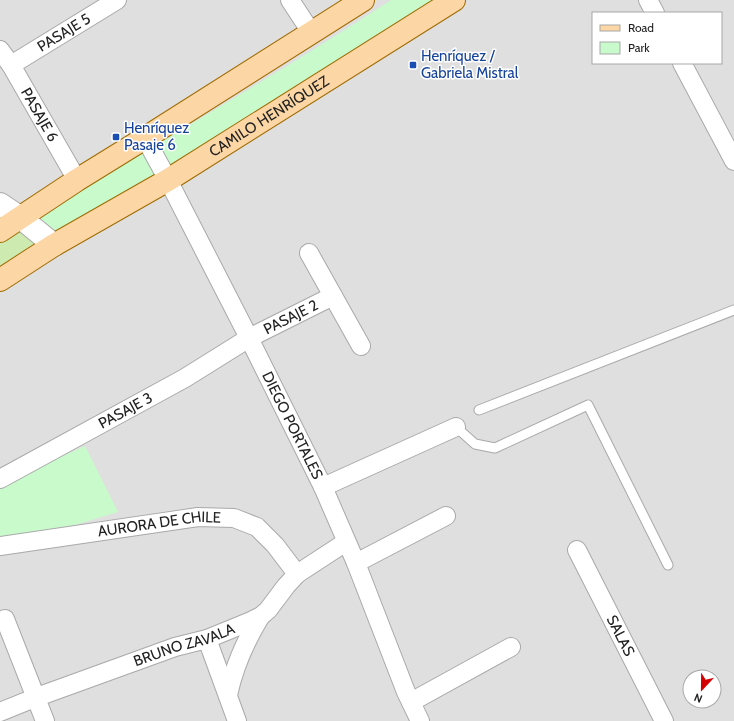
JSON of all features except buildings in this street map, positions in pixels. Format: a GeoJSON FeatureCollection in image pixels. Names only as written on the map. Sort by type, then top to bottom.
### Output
{"type":"FeatureCollection","features":[{"type":"Feature","properties":{"kind":"main road"},"geometry":{"type":"LineString","coordinates":[[0,231],[76,180],[363,0]]}},
{"type":"Feature","properties":{"kind":"main road","name":"CAMILO HENRÍQUEZ"},"geometry":{"type":"LineString","coordinates":[[0,280],[54,245],[168,180],[447,2]]}},
{"type":"Feature","properties":{"kind":"street","name":"PASAJE 5"},"geometry":{"type":"LineString","coordinates":[[11,65],[117,0]]}},
{"type":"Feature","properties":{"kind":"street"},"geometry":{"type":"LineString","coordinates":[[290,0],[311,32]]}},
{"type":"Feature","properties":{"kind":"street"},"geometry":{"type":"LineString","coordinates":[[648,0],[654,12]]}},
{"type":"Feature","properties":{"kind":"street","name":"PASAJE 6"},"geometry":{"type":"LineString","coordinates":[[0,50],[11,65],[76,180]]}},
{"type":"Feature","properties":{"kind":"street"},"geometry":{"type":"LineString","coordinates":[[683,64],[734,161]]}},
{"type":"Feature","properties":{"kind":"street","name":"DIEGO PORTALES"},"geometry":{"type":"LineString","coordinates":[[145,138],[249,338],[323,487],[356,563],[411,702],[420,721]]}},
{"type":"Feature","properties":{"kind":"street"},"geometry":{"type":"LineString","coordinates":[[0,204],[21,218],[54,245]]}},
{"type":"Feature","properties":{"kind":"street","name":"PASAJE 2"},"geometry":{"type":"LineString","coordinates":[[309,253],[361,346]]}},
{"type":"Feature","properties":{"kind":"street","name":"PASAJE 2"},"geometry":{"type":"LineString","coordinates":[[249,338],[333,296]]}},
{"type":"Feature","properties":{"kind":"street","name":"PASAJE 3"},"geometry":{"type":"LineString","coordinates":[[0,479],[185,378],[249,338]]}},
{"type":"Feature","properties":{"kind":"street"},"geometry":{"type":"LineString","coordinates":[[323,487],[456,427]]}},
{"type":"Feature","properties":{"kind":"street"},"geometry":{"type":"LineString","coordinates":[[356,563],[446,516]]}},
{"type":"Feature","properties":{"kind":"street","name":"AURORA DE CHILE"},"geometry":{"type":"LineString","coordinates":[[0,546],[198,517],[234,518],[257,527],[275,544],[297,574]]}},
{"type":"Feature","properties":{"kind":"street","name":"BRUNO ZAVALA"},"geometry":{"type":"LineString","coordinates":[[0,712],[36,697],[175,647],[208,640],[260,616],[268,610],[297,574],[346,542]]}},
{"type":"Feature","properties":{"kind":"street","name":"SALAS"},"geometry":{"type":"LineString","coordinates":[[577,550],[664,721]]}},
{"type":"Feature","properties":{"kind":"street"},"geometry":{"type":"LineString","coordinates":[[228,696],[238,659],[260,616]]}},
{"type":"Feature","properties":{"kind":"street"},"geometry":{"type":"LineString","coordinates":[[5,619],[45,721]]}},
{"type":"Feature","properties":{"kind":"street"},"geometry":{"type":"LineString","coordinates":[[208,640],[236,721]]}},
{"type":"Feature","properties":{"kind":"street"},"geometry":{"type":"LineString","coordinates":[[411,702],[511,647]]}},
{"type":"Feature","properties":{"kind":"lane"},"geometry":{"type":"LineString","coordinates":[[479,410],[734,310]]}},
{"type":"Feature","properties":{"kind":"lane"},"geometry":{"type":"LineString","coordinates":[[456,427],[475,444],[495,448],[588,405],[668,565]]}},
{"type":"Feature","properties":{"kind":"shaded area"},"geometry":{"type":"Polygon","coordinates":[[[0,0],[734,0],[734,721],[0,721],[0,0]]]}},
{"type":"Feature","properties":{"kind":"green space"},"geometry":{"type":"Polygon","coordinates":[[[391,0],[435,0],[56,237],[36,217],[259,83],[391,0]]]}},
{"type":"Feature","properties":{"kind":"green space"},"geometry":{"type":"Polygon","coordinates":[[[19,225],[46,245],[0,275],[0,237],[19,225]]]}},
{"type":"Feature","properties":{"kind":"green space"},"geometry":{"type":"Polygon","coordinates":[[[85,446],[118,512],[75,525],[0,537],[0,484],[85,446]]]}},
{"type":"Feature","properties":{"kind":"place","name":"Henríquez / Gabriela Mistral"},"geometry":{"type":"Point","coordinates":[413,65]}},
{"type":"Feature","properties":{"kind":"place","name":"Henríquez Pasaje 6"},"geometry":{"type":"Point","coordinates":[116,137]}}]}
